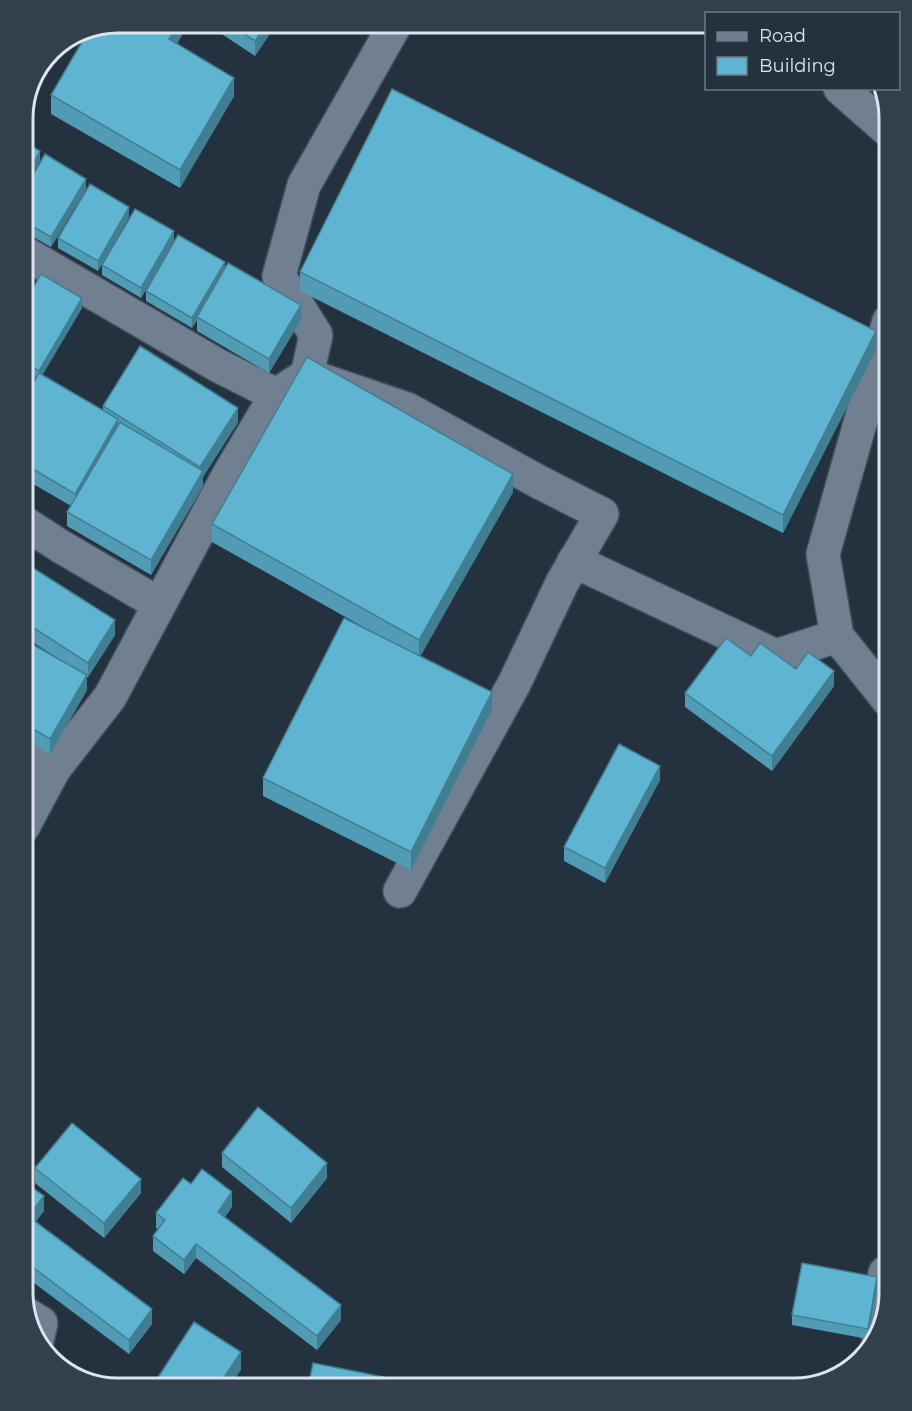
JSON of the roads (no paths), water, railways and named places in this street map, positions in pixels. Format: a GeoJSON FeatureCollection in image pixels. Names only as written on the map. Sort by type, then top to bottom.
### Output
{"type":"FeatureCollection","features":[{"type":"Feature","properties":{"kind":"street"},"geometry":{"type":"LineString","coordinates":[[33,807],[54,769],[110,697],[228,476],[276,395],[308,375],[316,335],[279,276],[304,185],[390,33]]}},
{"type":"Feature","properties":{"kind":"street"},"geometry":{"type":"LineString","coordinates":[[842,90],[879,121]]}},
{"type":"Feature","properties":{"kind":"street"},"geometry":{"type":"LineString","coordinates":[[33,258],[217,365],[276,395]]}},
{"type":"Feature","properties":{"kind":"street"},"geometry":{"type":"LineString","coordinates":[[879,359],[823,554],[837,636],[879,688]]}},
{"type":"Feature","properties":{"kind":"street"},"geometry":{"type":"LineString","coordinates":[[308,375],[407,409],[602,514],[574,561],[514,684],[400,891]]}},
{"type":"Feature","properties":{"kind":"street"},"geometry":{"type":"LineString","coordinates":[[33,528],[159,604]]}},
{"type":"Feature","properties":{"kind":"street"},"geometry":{"type":"LineString","coordinates":[[574,561],[776,656],[837,636]]}},
{"type":"Feature","properties":{"kind":"street"},"geometry":{"type":"LineString","coordinates":[[33,762],[54,769]]}}]}
